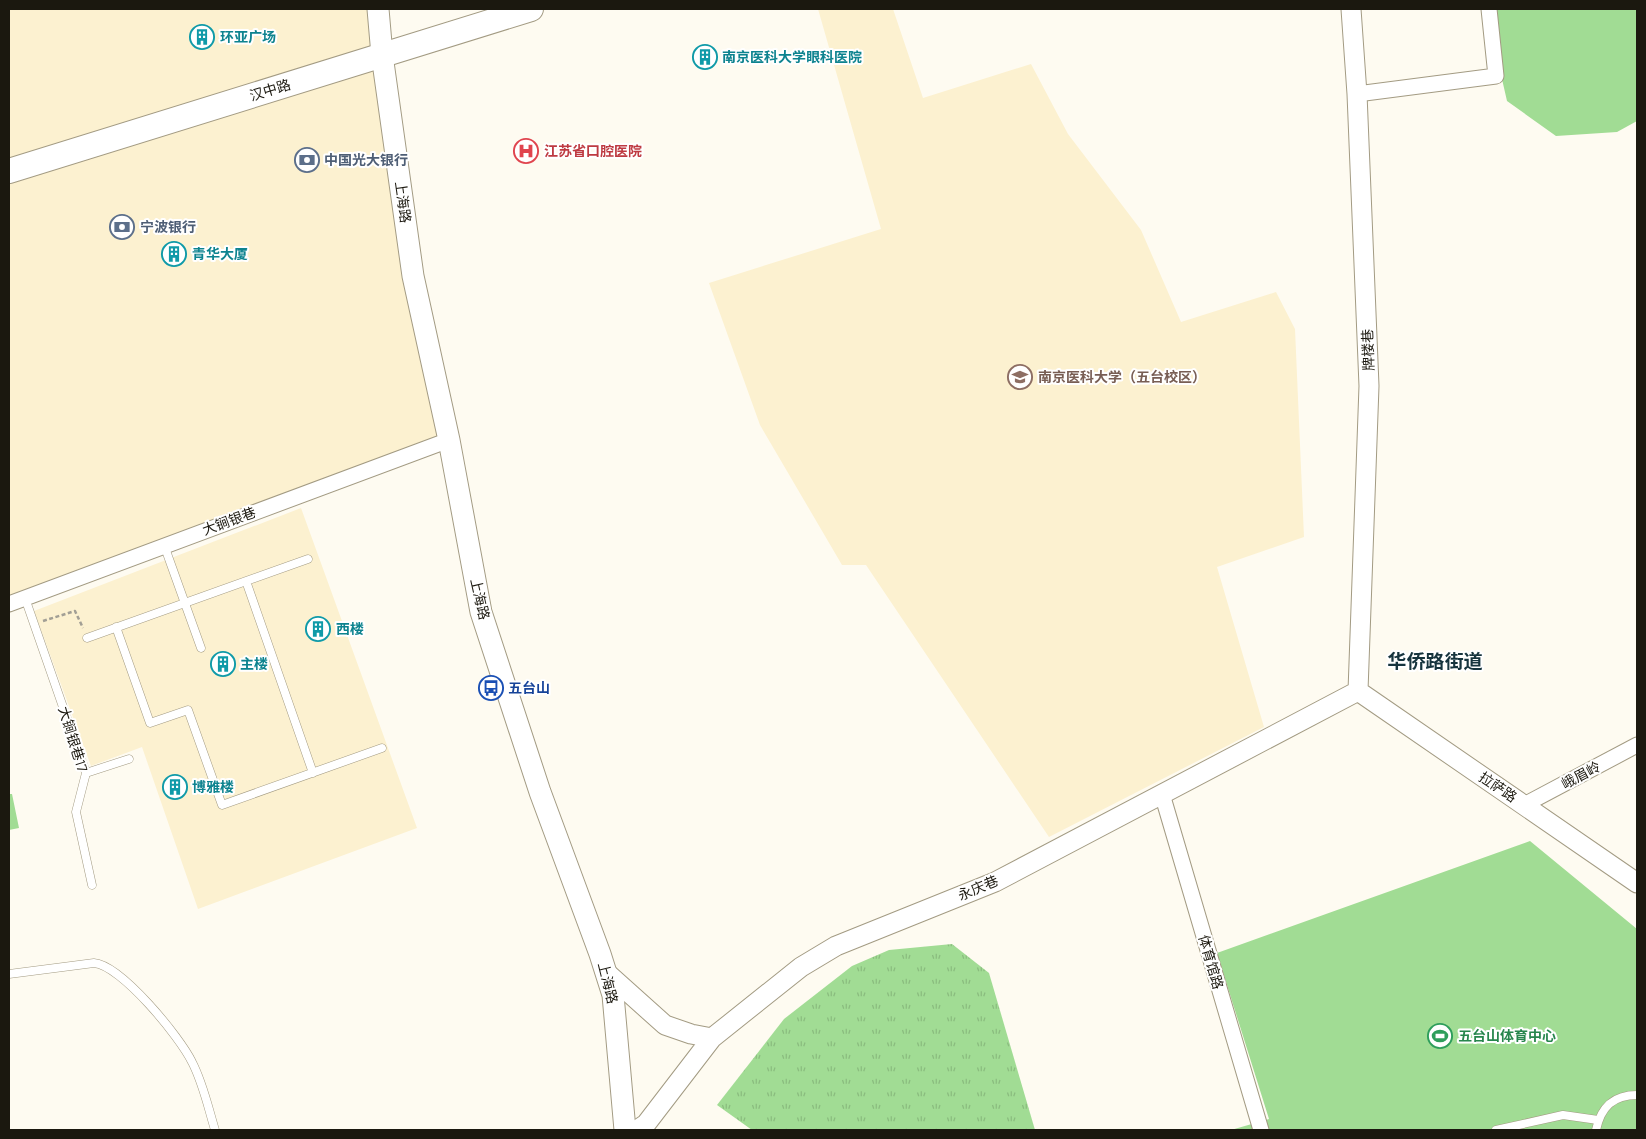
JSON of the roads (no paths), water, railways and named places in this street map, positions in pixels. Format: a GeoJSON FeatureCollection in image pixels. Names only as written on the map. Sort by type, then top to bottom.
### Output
{"type":"FeatureCollection","features":[{"type":"Feature","properties":{"kind":"main road","name":"上海路"},"geometry":{"type":"LineString","coordinates":[[378,9],[382,55],[413,276],[449,440],[481,612],[540,792],[607,973],[613,995],[625,1130]]}},
{"type":"Feature","properties":{"kind":"main road","name":"汉中路"},"geometry":{"type":"LineString","coordinates":[[9,171],[531,9]]}},
{"type":"Feature","properties":{"kind":"street","name":"牌楼巷"},"geometry":{"type":"LineString","coordinates":[[1351,9],[1357,94],[1369,386],[1358,691]]}},
{"type":"Feature","properties":{"kind":"street"},"geometry":{"type":"LineString","coordinates":[[1357,94],[1496,76],[1489,9]]}},
{"type":"Feature","properties":{"kind":"street","name":"大锏银巷"},"geometry":{"type":"LineString","coordinates":[[9,604],[449,440]]}},
{"type":"Feature","properties":{"kind":"street","name":"永庆巷"},"geometry":{"type":"LineString","coordinates":[[637,1130],[646,1124],[712,1038],[801,967],[836,946],[995,882],[1358,691]]}},
{"type":"Feature","properties":{"kind":"street","name":"拉萨路"},"geometry":{"type":"LineString","coordinates":[[1358,691],[1637,883]]}},
{"type":"Feature","properties":{"kind":"street","name":"峨眉岭"},"geometry":{"type":"LineString","coordinates":[[1524,805],[1637,745]]}},
{"type":"Feature","properties":{"kind":"street","name":"体育馆路"},"geometry":{"type":"LineString","coordinates":[[1162,794],[1261,1130]]}},
{"type":"Feature","properties":{"kind":"street"},"geometry":{"type":"LineString","coordinates":[[607,973],[665,1025],[690,1034],[712,1038]]}},
{"type":"Feature","properties":{"kind":"lane"},"geometry":{"type":"LineString","coordinates":[[164,545],[200,648]]}},
{"type":"Feature","properties":{"kind":"lane"},"geometry":{"type":"LineString","coordinates":[[87,638],[308,559]]}},
{"type":"Feature","properties":{"kind":"lane"},"geometry":{"type":"LineString","coordinates":[[246,581],[313,773]]}},
{"type":"Feature","properties":{"kind":"lane","name":"大锏银巷17"},"geometry":{"type":"LineString","coordinates":[[25,598],[86,773],[76,812],[92,885]]}},
{"type":"Feature","properties":{"kind":"lane"},"geometry":{"type":"LineString","coordinates":[[116,627],[150,723],[188,710],[222,805],[382,748]]}},
{"type":"Feature","properties":{"kind":"lane"},"geometry":{"type":"LineString","coordinates":[[86,773],[129,759]]}},
{"type":"Feature","properties":{"kind":"lane"},"geometry":{"type":"LineString","coordinates":[[9,974],[94,963],[108,968],[140,995],[191,1060],[202,1084],[215,1130]]}},
{"type":"Feature","properties":{"kind":"lane"},"geometry":{"type":"LineString","coordinates":[[1596,1130],[1598,1120],[1605,1108],[1615,1099],[1627,1095],[1637,1095]]}},
{"type":"Feature","properties":{"kind":"lane"},"geometry":{"type":"LineString","coordinates":[[1496,1130],[1563,1115],[1598,1120]]}},
{"type":"Feature","properties":{"kind":"place","name":"环亚广场"},"geometry":{"type":"Point","coordinates":[202,37]}},
{"type":"Feature","properties":{"kind":"place","name":"南京医科大学眼科医院"},"geometry":{"type":"Point","coordinates":[705,57]}},
{"type":"Feature","properties":{"kind":"place","name":"江苏省口腔医院"},"geometry":{"type":"Point","coordinates":[526,151]}},
{"type":"Feature","properties":{"kind":"place","name":"中国光大银行"},"geometry":{"type":"Point","coordinates":[307,160]}},
{"type":"Feature","properties":{"kind":"place","name":"宁波银行"},"geometry":{"type":"Point","coordinates":[122,227]}},
{"type":"Feature","properties":{"kind":"place","name":"青华大厦"},"geometry":{"type":"Point","coordinates":[174,254]}},
{"type":"Feature","properties":{"kind":"place","name":"南京医科大学（五台校区）"},"geometry":{"type":"Point","coordinates":[1020,377]}},
{"type":"Feature","properties":{"kind":"place","name":"西楼"},"geometry":{"type":"Point","coordinates":[318,629]}},
{"type":"Feature","properties":{"kind":"place","name":"主楼"},"geometry":{"type":"Point","coordinates":[223,664]}},
{"type":"Feature","properties":{"kind":"place","name":"五台山"},"geometry":{"type":"Point","coordinates":[491,688]}},
{"type":"Feature","properties":{"kind":"place","name":"博雅楼"},"geometry":{"type":"Point","coordinates":[175,787]}},
{"type":"Feature","properties":{"kind":"place","name":"五台山体育中心"},"geometry":{"type":"Point","coordinates":[1440,1036]}},
{"type":"Feature","properties":{"kind":"district","name":"华侨路街道"},"geometry":{"type":"Point","coordinates":[1435,661]}}]}
